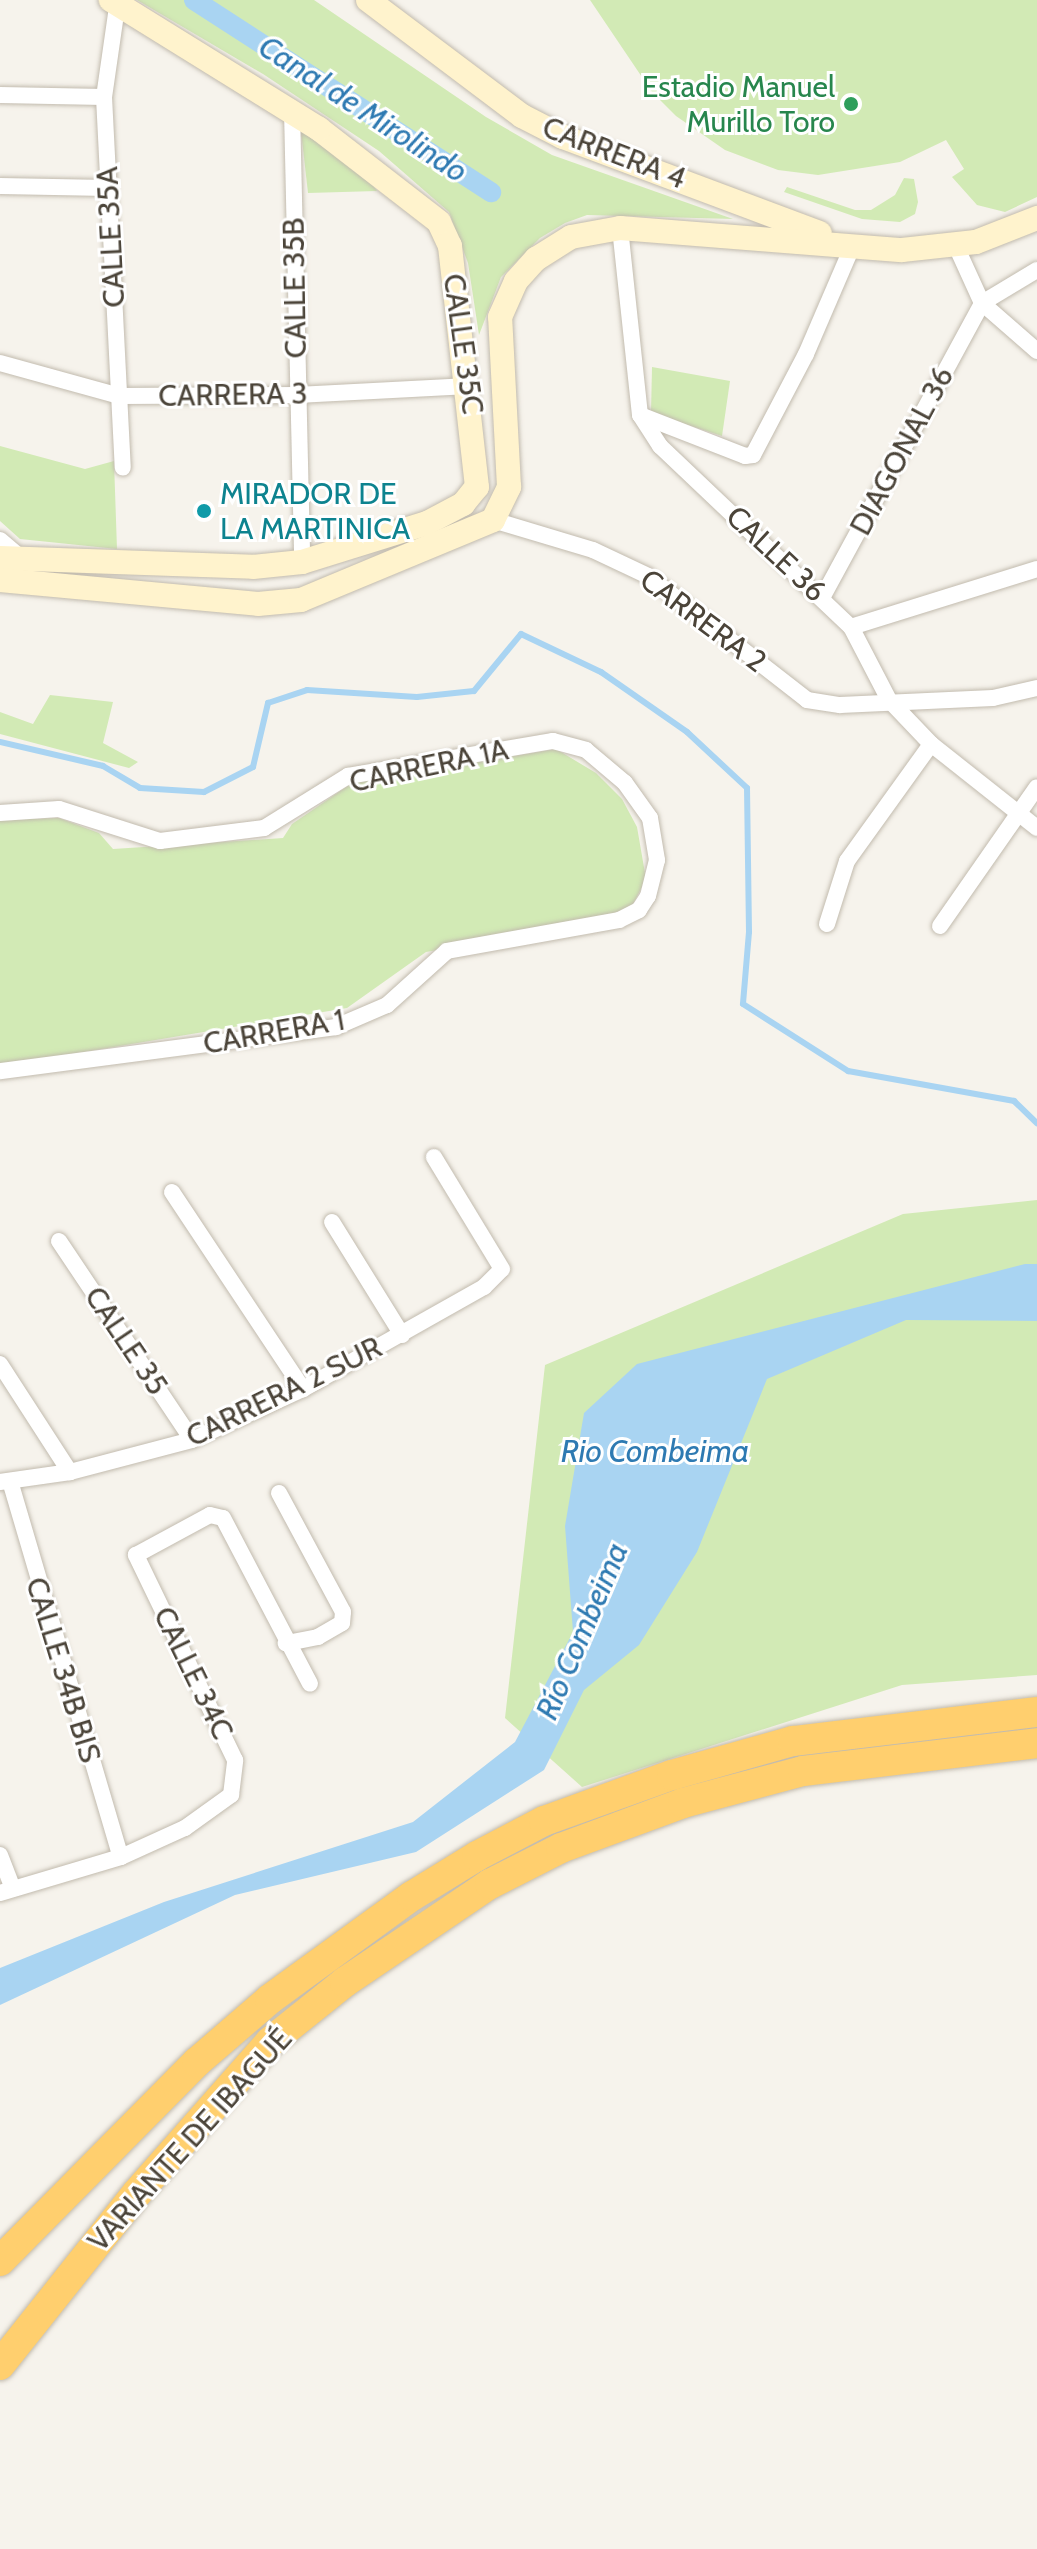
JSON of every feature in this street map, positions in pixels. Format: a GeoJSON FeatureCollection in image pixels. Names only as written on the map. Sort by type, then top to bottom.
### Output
{"type":"FeatureCollection","features":[{"type":"Feature","properties":{"kind":"highway","name":"VARIANTE DE IBAGUÉ"},"geometry":{"type":"LineString","coordinates":[[0,2261],[197,2062],[350,1939],[425,1888],[544,1821],[672,1775],[793,1741],[1037,1712]]}},
{"type":"Feature","properties":{"kind":"highway","name":"VARIANTE DE IBAGUÉ"},"geometry":{"type":"LineString","coordinates":[[3,2361],[137,2193],[270,2042],[345,1982],[490,1884],[561,1848],[683,1803],[803,1771],[1037,1743]]}},
{"type":"Feature","properties":{"kind":"street","name":"CARRERA 4"},"geometry":{"type":"LineString","coordinates":[[368,0],[522,116],[583,148],[847,244]]}},
{"type":"Feature","properties":{"kind":"street"},"geometry":{"type":"LineString","coordinates":[[393,0],[434,51]]}},
{"type":"Feature","properties":{"kind":"street"},"geometry":{"type":"LineString","coordinates":[[114,4],[292,110]]}},
{"type":"Feature","properties":{"kind":"street","name":"CALLE 35A"},"geometry":{"type":"LineString","coordinates":[[114,4],[104,97],[123,468]]}},
{"type":"Feature","properties":{"kind":"street"},"geometry":{"type":"LineString","coordinates":[[0,95],[104,97]]}},
{"type":"Feature","properties":{"kind":"street","name":"CALLE 35C"},"geometry":{"type":"LineString","coordinates":[[292,110],[439,222],[450,246],[479,469],[477,487],[451,510],[302,562]]}},
{"type":"Feature","properties":{"kind":"street","name":"CALLE 35B"},"geometry":{"type":"LineString","coordinates":[[292,110],[302,562]]}},
{"type":"Feature","properties":{"kind":"street"},"geometry":{"type":"LineString","coordinates":[[0,186],[107,188]]}},
{"type":"Feature","properties":{"kind":"street","name":"CARRERA 4"},"geometry":{"type":"LineString","coordinates":[[516,281],[536,259],[571,237],[620,228],[902,250],[956,246],[1037,218]]}},
{"type":"Feature","properties":{"kind":"street","name":"CALLE 36"},"geometry":{"type":"LineString","coordinates":[[620,228],[640,415],[660,446],[851,627],[889,700],[931,744],[1037,828]]}},
{"type":"Feature","properties":{"kind":"street"},"geometry":{"type":"LineString","coordinates":[[640,415],[753,455],[806,354],[847,244]]}},
{"type":"Feature","properties":{"kind":"street"},"geometry":{"type":"LineString","coordinates":[[956,246],[982,303],[1037,351]]}},
{"type":"Feature","properties":{"kind":"street"},"geometry":{"type":"LineString","coordinates":[[982,303],[1037,270]]}},
{"type":"Feature","properties":{"kind":"street","name":"CALLE 35C"},"geometry":{"type":"LineString","coordinates":[[493,520],[509,487],[500,317],[516,281]]}},
{"type":"Feature","properties":{"kind":"street","name":"DIAGONAL 36"},"geometry":{"type":"LineString","coordinates":[[822,598],[982,303]]}},
{"type":"Feature","properties":{"kind":"street","name":"CARRERA 3"},"geometry":{"type":"LineString","coordinates":[[0,363],[120,396],[297,395],[469,386]]}},
{"type":"Feature","properties":{"kind":"street"},"geometry":{"type":"LineString","coordinates":[[0,580],[258,604],[301,600],[466,536],[493,520]]}},
{"type":"Feature","properties":{"kind":"street","name":"CARRERA 2"},"geometry":{"type":"LineString","coordinates":[[493,520],[593,550],[648,576],[807,700],[840,705],[889,700],[993,698],[1037,688]]}},
{"type":"Feature","properties":{"kind":"street"},"geometry":{"type":"LineString","coordinates":[[6,551],[253,567],[302,562]]}},
{"type":"Feature","properties":{"kind":"street"},"geometry":{"type":"LineString","coordinates":[[851,627],[1037,569]]}},
{"type":"Feature","properties":{"kind":"street","name":"CARRERA 1A"},"geometry":{"type":"LineString","coordinates":[[0,813],[59,809],[160,841],[264,828],[348,776],[553,741],[586,750],[625,783],[650,818],[657,860],[648,896],[639,910],[619,920]]}},
{"type":"Feature","properties":{"kind":"street"},"geometry":{"type":"LineString","coordinates":[[827,924],[847,861],[931,744]]}},
{"type":"Feature","properties":{"kind":"street"},"geometry":{"type":"LineString","coordinates":[[940,926],[1037,787]]}},
{"type":"Feature","properties":{"kind":"street","name":"CARRERA 1"},"geometry":{"type":"LineString","coordinates":[[0,1071],[336,1027],[387,1005],[447,951],[619,920]]}},
{"type":"Feature","properties":{"kind":"street","name":"CARRERA 2 SUR"},"geometry":{"type":"LineString","coordinates":[[5,1482],[70,1472],[192,1440],[303,1389],[484,1287],[502,1269],[434,1157]]}},
{"type":"Feature","properties":{"kind":"street"},"geometry":{"type":"LineString","coordinates":[[172,1192],[303,1389]]}},
{"type":"Feature","properties":{"kind":"street"},"geometry":{"type":"LineString","coordinates":[[332,1222],[402,1335]]}},
{"type":"Feature","properties":{"kind":"street","name":"CALLE 35"},"geometry":{"type":"LineString","coordinates":[[59,1241],[192,1440]]}},
{"type":"Feature","properties":{"kind":"street"},"geometry":{"type":"LineString","coordinates":[[0,1364],[70,1472]]}},
{"type":"Feature","properties":{"kind":"street","name":"CALLE 34B BIS"},"geometry":{"type":"LineString","coordinates":[[5,1482],[121,1857]]}},
{"type":"Feature","properties":{"kind":"street"},"geometry":{"type":"LineString","coordinates":[[279,1493],[343,1612],[342,1623],[318,1637],[286,1643],[310,1684]]}},
{"type":"Feature","properties":{"kind":"street","name":"CALLE 34C"},"geometry":{"type":"LineString","coordinates":[[121,1857],[185,1828],[231,1795],[235,1760],[136,1555],[210,1515],[223,1518],[232,1527],[286,1643]]}},
{"type":"Feature","properties":{"kind":"street"},"geometry":{"type":"LineString","coordinates":[[0,1855],[6,1891],[121,1857]]}},
{"type":"Feature","properties":{"kind":"green space"},"geometry":{"type":"Polygon","coordinates":[[[137,0],[314,0],[486,117],[552,155],[733,219],[587,215],[565,223],[540,238],[501,277],[479,335],[468,263],[449,212],[379,151],[263,74],[137,0]]]}},
{"type":"Feature","properties":{"kind":"green space","name":"Estadio Manuel Murillo Toro"},"geometry":{"type":"Polygon","coordinates":[[[590,0],[1037,0],[1037,197],[1005,212],[977,205],[952,177],[964,169],[946,140],[900,162],[818,175],[778,170],[725,150],[676,116],[652,92],[590,0]]]}},
{"type":"Feature","properties":{"kind":"green space"},"geometry":{"type":"Polygon","coordinates":[[[301,131],[367,177],[377,191],[308,193],[301,131]]]}},
{"type":"Feature","properties":{"kind":"green space"},"geometry":{"type":"Polygon","coordinates":[[[904,178],[914,179],[918,202],[915,214],[900,222],[862,219],[784,192],[787,187],[855,210],[871,210],[895,195],[904,178]]]}},
{"type":"Feature","properties":{"kind":"green space"},"geometry":{"type":"Polygon","coordinates":[[[652,367],[730,381],[722,436],[651,413],[652,367]]]}},
{"type":"Feature","properties":{"kind":"green space"},"geometry":{"type":"Polygon","coordinates":[[[0,446],[85,469],[114,461],[117,549],[20,539],[0,521],[0,446]]]}},
{"type":"Feature","properties":{"kind":"green space"},"geometry":{"type":"Polygon","coordinates":[[[50,695],[113,702],[103,743],[138,762],[129,768],[0,734],[0,712],[33,724],[50,695]]]}},
{"type":"Feature","properties":{"kind":"green space"},"geometry":{"type":"Polygon","coordinates":[[[556,749],[596,773],[622,799],[637,827],[646,879],[630,910],[604,921],[426,952],[347,1008],[0,1066],[0,820],[59,818],[99,833],[113,849],[283,838],[292,824],[352,783],[556,749]]]}},
{"type":"Feature","properties":{"kind":"green space"},"geometry":{"type":"Polygon","coordinates":[[[1037,1200],[1037,1675],[902,1685],[582,1787],[505,1718],[545,1365],[903,1214],[1037,1200]]]}},
{"type":"Feature","properties":{"kind":"water","name":"Rio Combeima"},"geometry":{"type":"Polygon","coordinates":[[[1025,1264],[1037,1264],[1037,1321],[906,1320],[767,1379],[697,1552],[639,1645],[584,1690],[544,1770],[416,1852],[235,1895],[0,2005],[0,1968],[164,1902],[413,1822],[515,1742],[573,1632],[565,1526],[584,1413],[637,1364],[1025,1264]]]}},
{"type":"Feature","properties":{"kind":"waterway","name":"Canal de Mirolindo"},"geometry":{"type":"LineString","coordinates":[[194,0],[491,192]]}},
{"type":"Feature","properties":{"kind":"waterway"},"geometry":{"type":"LineString","coordinates":[[0,742],[103,766],[140,788],[204,792],[253,767],[268,703],[307,690],[417,697],[474,691],[521,634],[601,672],[687,732],[747,788],[749,932],[743,1004],[848,1071],[1014,1101],[1037,1123]]}},
{"type":"Feature","properties":{"kind":"place","name":"Estadio Manuel Murillo Toro"},"geometry":{"type":"Point","coordinates":[851,104]}},
{"type":"Feature","properties":{"kind":"place","name":"MIRADOR DE LA MARTINICA"},"geometry":{"type":"Point","coordinates":[204,511]}},
{"type":"Feature","properties":{"kind":"water label","name":"Río Combeima"},"geometry":{"type":"Point","coordinates":[582,1631]}}]}
